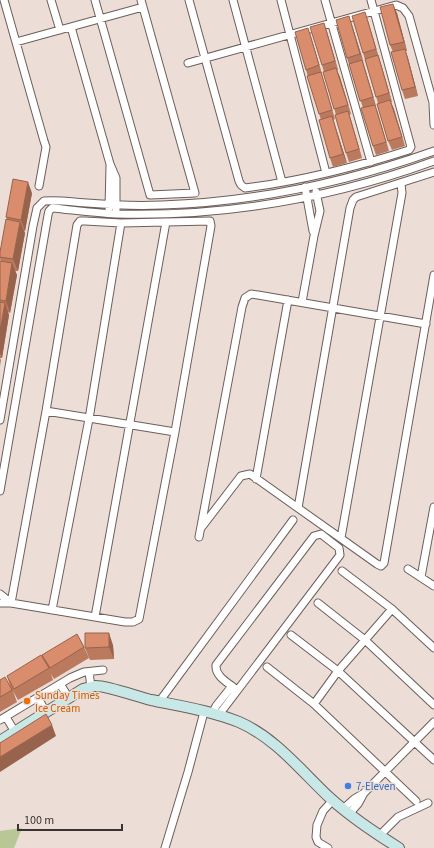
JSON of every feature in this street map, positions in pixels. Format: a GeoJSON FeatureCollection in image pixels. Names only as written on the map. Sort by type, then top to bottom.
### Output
{"type":"FeatureCollection","features":[{"type":"Feature","properties":{"kind":"street"},"geometry":{"type":"LineString","coordinates":[[4,0],[46,147],[39,186]]}},
{"type":"Feature","properties":{"kind":"street"},"geometry":{"type":"LineString","coordinates":[[51,0],[60,30]]}},
{"type":"Feature","properties":{"kind":"street"},"geometry":{"type":"LineString","coordinates":[[16,42],[100,19],[142,3],[195,192],[150,195],[100,19],[95,0]]}},
{"type":"Feature","properties":{"kind":"street"},"geometry":{"type":"LineString","coordinates":[[190,0],[241,185],[245,188],[326,173],[371,162],[409,150],[411,147],[371,0]]}},
{"type":"Feature","properties":{"kind":"street"},"geometry":{"type":"LineString","coordinates":[[233,0],[282,182]]}},
{"type":"Feature","properties":{"kind":"street"},"geometry":{"type":"LineString","coordinates":[[281,0],[326,173]]}},
{"type":"Feature","properties":{"kind":"street"},"geometry":{"type":"LineString","coordinates":[[325,0],[371,162]]}},
{"type":"Feature","properties":{"kind":"street"},"geometry":{"type":"LineString","coordinates":[[188,63],[396,5],[403,8],[408,16],[433,105],[434,125]]}},
{"type":"Feature","properties":{"kind":"street"},"geometry":{"type":"LineString","coordinates":[[71,27],[110,164],[113,205],[116,214]]}},
{"type":"Feature","properties":{"kind":"street"},"geometry":{"type":"LineString","coordinates":[[0,420],[37,208],[44,201],[113,205],[185,204],[216,201],[315,186],[396,165],[434,152]]}},
{"type":"Feature","properties":{"kind":"street"},"geometry":{"type":"LineString","coordinates":[[0,491],[2,471],[48,215],[52,208],[108,214],[163,214],[250,207],[317,196],[378,180],[434,161]]}},
{"type":"Feature","properties":{"kind":"street"},"geometry":{"type":"LineString","coordinates":[[298,508],[350,208],[353,200],[356,197],[434,172]]}},
{"type":"Feature","properties":{"kind":"street"},"geometry":{"type":"LineString","coordinates":[[341,538],[402,193],[401,183]]}},
{"type":"Feature","properties":{"kind":"street"},"geometry":{"type":"LineString","coordinates":[[302,302],[320,211],[315,186]]}},
{"type":"Feature","properties":{"kind":"street"},"geometry":{"type":"LineString","coordinates":[[305,187],[314,236]]}},
{"type":"Feature","properties":{"kind":"street"},"geometry":{"type":"LineString","coordinates":[[216,201],[217,210]]}},
{"type":"Feature","properties":{"kind":"street"},"geometry":{"type":"LineString","coordinates":[[108,214],[113,205]]}},
{"type":"Feature","properties":{"kind":"street"},"geometry":{"type":"LineString","coordinates":[[37,208],[48,215]]}},
{"type":"Feature","properties":{"kind":"street"},"geometry":{"type":"LineString","coordinates":[[0,603],[11,603],[129,622],[136,622],[139,619],[175,432],[211,222],[209,220],[122,223],[85,221],[80,222],[77,225],[46,411],[11,603]]}},
{"type":"Feature","properties":{"kind":"street"},"geometry":{"type":"LineString","coordinates":[[96,617],[166,222]]}},
{"type":"Feature","properties":{"kind":"street"},"geometry":{"type":"LineString","coordinates":[[52,610],[89,419],[122,223]]}},
{"type":"Feature","properties":{"kind":"street"},"geometry":{"type":"LineString","coordinates":[[201,528],[241,476],[250,474],[377,564],[382,566],[384,563],[434,275]]}},
{"type":"Feature","properties":{"kind":"street"},"geometry":{"type":"LineString","coordinates":[[198,537],[201,528],[240,315],[245,298],[251,294],[426,324]]}},
{"type":"Feature","properties":{"kind":"street"},"geometry":{"type":"LineString","coordinates":[[256,479],[288,300]]}},
{"type":"Feature","properties":{"kind":"street"},"geometry":{"type":"LineString","coordinates":[[14,337],[26,339]]}},
{"type":"Feature","properties":{"kind":"street"},"geometry":{"type":"LineString","coordinates":[[46,411],[175,432]]}},
{"type":"Feature","properties":{"kind":"street"},"geometry":{"type":"LineString","coordinates":[[421,577],[434,507]]}},
{"type":"Feature","properties":{"kind":"street"},"geometry":{"type":"LineString","coordinates":[[159,702],[293,520]]}},
{"type":"Feature","properties":{"kind":"street"},"geometry":{"type":"LineString","coordinates":[[165,848],[188,772],[211,714],[234,688],[340,555],[339,548],[321,534],[314,536],[216,665],[218,676],[234,688]]}},
{"type":"Feature","properties":{"kind":"street"},"geometry":{"type":"LineString","coordinates":[[408,569],[434,586]]}},
{"type":"Feature","properties":{"kind":"street"},"geometry":{"type":"LineString","coordinates":[[342,571],[392,609],[434,648]]}},
{"type":"Feature","properties":{"kind":"street"},"geometry":{"type":"LineString","coordinates":[[0,594],[11,603]]}},
{"type":"Feature","properties":{"kind":"street"},"geometry":{"type":"LineString","coordinates":[[318,603],[365,640],[434,705]]}},
{"type":"Feature","properties":{"kind":"street"},"geometry":{"type":"LineString","coordinates":[[314,704],[338,671],[392,609]]}},
{"type":"Feature","properties":{"kind":"street"},"geometry":{"type":"LineString","coordinates":[[291,636],[338,671],[434,760]]}},
{"type":"Feature","properties":{"kind":"street"},"geometry":{"type":"LineString","coordinates":[[268,667],[314,704],[416,801]]}},
{"type":"Feature","properties":{"kind":"street"},"geometry":{"type":"LineString","coordinates":[[14,732],[3,718],[60,684],[84,672],[103,670]]}},
{"type":"Feature","properties":{"kind":"street"},"geometry":{"type":"LineString","coordinates":[[89,672],[91,687]]}},
{"type":"Feature","properties":{"kind":"street"},"geometry":{"type":"LineString","coordinates":[[60,684],[69,698]]}},
{"type":"Feature","properties":{"kind":"street"},"geometry":{"type":"LineString","coordinates":[[0,741],[83,689],[96,686],[211,714],[240,723],[259,734],[281,750],[346,812],[379,836],[399,848]]}},
{"type":"Feature","properties":{"kind":"street"},"geometry":{"type":"LineString","coordinates":[[38,698],[46,712]]}},
{"type":"Feature","properties":{"kind":"street"},"geometry":{"type":"LineString","coordinates":[[346,812],[358,804],[364,793],[434,722]]}},
{"type":"Feature","properties":{"kind":"street"},"geometry":{"type":"LineString","coordinates":[[328,848],[318,842],[316,837],[317,826],[323,811],[333,800]]}},
{"type":"Feature","properties":{"kind":"street"},"geometry":{"type":"LineString","coordinates":[[379,836],[398,817],[428,803]]}},
{"type":"Feature","properties":{"kind":"green space"},"geometry":{"type":"Polygon","coordinates":[[[22,828],[14,848],[0,848],[0,831],[22,828]]]}},
{"type":"Feature","properties":{"kind":"building"},"geometry":{"type":"Polygon","coordinates":[[[393,4],[404,42],[390,45],[380,7],[393,4]]]}},
{"type":"Feature","properties":{"kind":"building"},"geometry":{"type":"Polygon","coordinates":[[[365,12],[376,49],[363,53],[352,16],[365,12]]]}},
{"type":"Feature","properties":{"kind":"building"},"geometry":{"type":"Polygon","coordinates":[[[349,16],[360,54],[347,58],[336,20],[349,16]]]}},
{"type":"Feature","properties":{"kind":"building"},"geometry":{"type":"Polygon","coordinates":[[[324,23],[335,61],[322,65],[310,27],[324,23]]]}},
{"type":"Feature","properties":{"kind":"building"},"geometry":{"type":"Polygon","coordinates":[[[308,28],[319,65],[306,70],[295,32],[308,28]]]}},
{"type":"Feature","properties":{"kind":"building"},"geometry":{"type":"Polygon","coordinates":[[[405,49],[415,87],[402,90],[391,52],[405,49]]]}},
{"type":"Feature","properties":{"kind":"building"},"geometry":{"type":"Polygon","coordinates":[[[378,55],[389,93],[376,97],[365,59],[378,55]]]}},
{"type":"Feature","properties":{"kind":"building"},"geometry":{"type":"Polygon","coordinates":[[[362,60],[373,97],[360,101],[349,64],[362,60]]]}},
{"type":"Feature","properties":{"kind":"building"},"geometry":{"type":"Polygon","coordinates":[[[336,68],[348,105],[334,109],[323,72],[336,68]]]}},
{"type":"Feature","properties":{"kind":"building"},"geometry":{"type":"Polygon","coordinates":[[[321,72],[332,110],[319,114],[307,76],[321,72]]]}},
{"type":"Feature","properties":{"kind":"building"},"geometry":{"type":"Polygon","coordinates":[[[390,100],[402,137],[388,141],[377,104],[390,100]]]}},
{"type":"Feature","properties":{"kind":"building"},"geometry":{"type":"Polygon","coordinates":[[[375,105],[386,142],[373,146],[361,108],[375,105]]]}},
{"type":"Feature","properties":{"kind":"building"},"geometry":{"type":"Polygon","coordinates":[[[348,111],[359,149],[346,153],[335,115],[348,111]]]}},
{"type":"Feature","properties":{"kind":"building"},"geometry":{"type":"Polygon","coordinates":[[[332,116],[343,154],[330,158],[319,120],[332,116]]]}},
{"type":"Feature","properties":{"kind":"building"},"geometry":{"type":"Polygon","coordinates":[[[13,179],[28,182],[21,220],[6,217],[13,179]]]}},
{"type":"Feature","properties":{"kind":"building"},"geometry":{"type":"Polygon","coordinates":[[[6,219],[20,222],[13,259],[0,257],[6,219]]]}},
{"type":"Feature","properties":{"kind":"building"},"geometry":{"type":"Polygon","coordinates":[[[0,261],[12,263],[6,301],[0,300],[0,261]]]}},
{"type":"Feature","properties":{"kind":"building"},"geometry":{"type":"Polygon","coordinates":[[[0,302],[5,303],[0,331],[0,302]]]}},
{"type":"Feature","properties":{"kind":"building"},"geometry":{"type":"Polygon","coordinates":[[[85,633],[109,633],[109,647],[85,648],[85,633]]]}},
{"type":"Feature","properties":{"kind":"building"},"geometry":{"type":"Polygon","coordinates":[[[77,634],[84,647],[50,668],[42,655],[77,634]]]}},
{"type":"Feature","properties":{"kind":"building"},"geometry":{"type":"Polygon","coordinates":[[[41,655],[49,668],[14,689],[7,676],[41,655]]]}},
{"type":"Feature","properties":{"kind":"building"},"geometry":{"type":"Polygon","coordinates":[[[5,677],[12,690],[0,697],[0,680],[5,677]]]}},
{"type":"Feature","properties":{"kind":"building"},"geometry":{"type":"Polygon","coordinates":[[[46,714],[52,725],[0,757],[0,743],[46,714]]]}},
{"type":"Feature","properties":{"kind":"place","name":"Sunday Times Ice Cream"},"geometry":{"type":"Point","coordinates":[27,701]}},
{"type":"Feature","properties":{"kind":"place","name":"7-Eleven"},"geometry":{"type":"Point","coordinates":[348,786]}}]}
